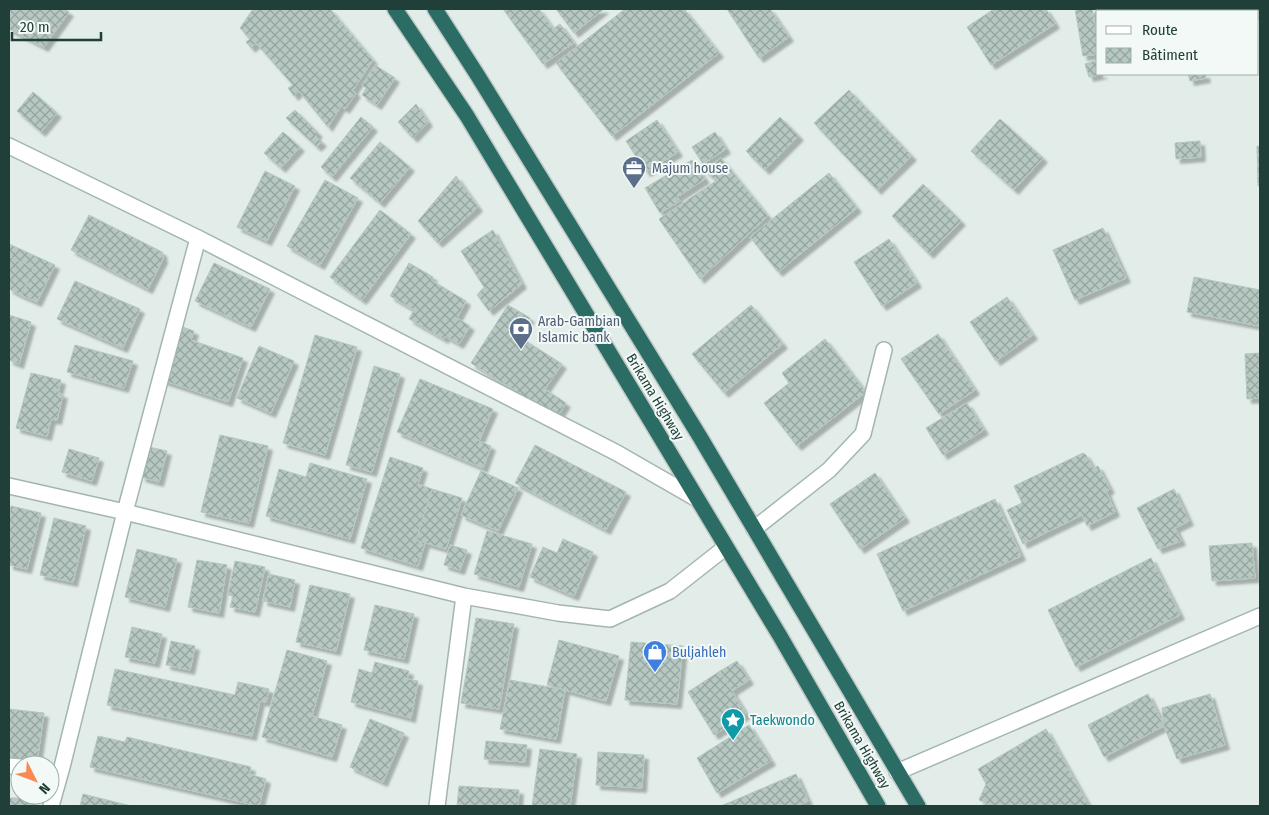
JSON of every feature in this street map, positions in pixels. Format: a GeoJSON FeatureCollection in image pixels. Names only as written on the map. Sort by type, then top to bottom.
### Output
{"type":"FeatureCollection","features":[{"type":"Feature","properties":{"kind":"highway","name":"Brikama Highway"},"geometry":{"type":"LineString","coordinates":[[395,9],[467,116],[785,645],[878,806]]}},
{"type":"Feature","properties":{"kind":"highway","name":"Brikama Highway"},"geometry":{"type":"LineString","coordinates":[[435,9],[700,437],[918,806]]}},
{"type":"Feature","properties":{"kind":"street"},"geometry":{"type":"LineString","coordinates":[[9,146],[198,238],[617,453],[697,499]]}},
{"type":"Feature","properties":{"kind":"street"},"geometry":{"type":"LineString","coordinates":[[59,755],[198,238]]}},
{"type":"Feature","properties":{"kind":"street"},"geometry":{"type":"LineString","coordinates":[[754,529],[829,470],[863,434],[884,350]]}},
{"type":"Feature","properties":{"kind":"street"},"geometry":{"type":"LineString","coordinates":[[9,486],[125,512],[464,596],[558,613],[610,619],[670,591],[726,547]]}},
{"type":"Feature","properties":{"kind":"street"},"geometry":{"type":"LineString","coordinates":[[437,806],[464,596]]}},
{"type":"Feature","properties":{"kind":"street"},"geometry":{"type":"LineString","coordinates":[[897,772],[1260,616]]}},
{"type":"Feature","properties":{"kind":"building"},"geometry":{"type":"Polygon","coordinates":[[[9,9],[64,9],[69,12],[44,47],[9,29],[9,9]]]}},
{"type":"Feature","properties":{"kind":"building"},"geometry":{"type":"Polygon","coordinates":[[[253,9],[330,9],[373,60],[353,90],[356,93],[345,109],[341,106],[328,127],[299,91],[294,96],[288,88],[293,85],[256,43],[251,48],[246,42],[250,39],[240,28],[253,9]]]}},
{"type":"Feature","properties":{"kind":"building"},"geometry":{"type":"Polygon","coordinates":[[[503,9],[539,9],[553,29],[560,24],[574,43],[543,64],[503,9]]]}},
{"type":"Feature","properties":{"kind":"building"},"geometry":{"type":"Polygon","coordinates":[[[556,9],[604,9],[574,33],[556,9]]]}},
{"type":"Feature","properties":{"kind":"building"},"geometry":{"type":"Polygon","coordinates":[[[625,9],[684,9],[719,53],[612,136],[556,63],[625,9]]]}},
{"type":"Feature","properties":{"kind":"building"},"geometry":{"type":"Polygon","coordinates":[[[727,9],[770,9],[789,37],[759,58],[727,9]]]}},
{"type":"Feature","properties":{"kind":"building"},"geometry":{"type":"Polygon","coordinates":[[[994,9],[1046,9],[1055,24],[991,65],[967,27],[994,9]]]}},
{"type":"Feature","properties":{"kind":"building"},"geometry":{"type":"Polygon","coordinates":[[[1075,9],[1092,9],[1096,30],[1096,54],[1083,56],[1075,9]]]}},
{"type":"Feature","properties":{"kind":"building"},"geometry":{"type":"Polygon","coordinates":[[[1108,9],[1170,9],[1170,10],[1097,10],[1108,9]]]}},
{"type":"Feature","properties":{"kind":"building"},"geometry":{"type":"Polygon","coordinates":[[[1176,9],[1193,9],[1193,10],[1176,9]]]}},
{"type":"Feature","properties":{"kind":"building"},"geometry":{"type":"Polygon","coordinates":[[[1260,9],[1260,20],[1259,10],[1254,10],[1260,9]]]}},
{"type":"Feature","properties":{"kind":"building"},"geometry":{"type":"Polygon","coordinates":[[[1096,61],[1096,75],[1098,75],[1089,77],[1085,64],[1096,61]]]}},
{"type":"Feature","properties":{"kind":"building"},"geometry":{"type":"Polygon","coordinates":[[[375,65],[395,78],[377,105],[362,95],[366,88],[362,85],[375,65]]]}},
{"type":"Feature","properties":{"kind":"building"},"geometry":{"type":"Polygon","coordinates":[[[1188,75],[1205,75],[1206,78],[1190,81],[1188,75]]]}},
{"type":"Feature","properties":{"kind":"building"},"geometry":{"type":"Polygon","coordinates":[[[849,90],[912,156],[877,190],[814,123],[849,90]]]}},
{"type":"Feature","properties":{"kind":"building"},"geometry":{"type":"Polygon","coordinates":[[[33,92],[57,113],[41,132],[17,111],[33,92]]]}},
{"type":"Feature","properties":{"kind":"building"},"geometry":{"type":"Polygon","coordinates":[[[416,104],[428,122],[413,138],[398,122],[416,104]]]}},
{"type":"Feature","properties":{"kind":"building"},"geometry":{"type":"Polygon","coordinates":[[[295,110],[318,133],[315,136],[322,142],[317,147],[286,118],[295,110]]]}},
{"type":"Feature","properties":{"kind":"building"},"geometry":{"type":"Polygon","coordinates":[[[361,117],[373,127],[332,177],[321,167],[361,117]]]}},
{"type":"Feature","properties":{"kind":"building"},"geometry":{"type":"Polygon","coordinates":[[[780,117],[799,136],[765,170],[746,151],[780,117]]]}},
{"type":"Feature","properties":{"kind":"building"},"geometry":{"type":"Polygon","coordinates":[[[1000,119],[1043,158],[1014,190],[971,151],[1000,119]]]}},
{"type":"Feature","properties":{"kind":"building"},"geometry":{"type":"Polygon","coordinates":[[[657,120],[678,152],[646,172],[626,141],[657,120]]]}},
{"type":"Feature","properties":{"kind":"building"},"geometry":{"type":"Polygon","coordinates":[[[283,132],[300,147],[281,168],[264,153],[283,132]]]}},
{"type":"Feature","properties":{"kind":"building"},"geometry":{"type":"Polygon","coordinates":[[[715,132],[726,149],[703,164],[692,147],[715,132]]]}},
{"type":"Feature","properties":{"kind":"building"},"geometry":{"type":"Polygon","coordinates":[[[1200,141],[1201,157],[1176,159],[1175,143],[1200,141]]]}},
{"type":"Feature","properties":{"kind":"building"},"geometry":{"type":"Polygon","coordinates":[[[380,142],[410,167],[380,203],[350,178],[380,142]]]}},
{"type":"Feature","properties":{"kind":"building"},"geometry":{"type":"Polygon","coordinates":[[[1257,146],[1260,146],[1260,186],[1258,186],[1257,146]]]}},
{"type":"Feature","properties":{"kind":"building"},"geometry":{"type":"Polygon","coordinates":[[[721,158],[768,216],[700,279],[659,219],[716,181],[704,170],[721,158]]]}},
{"type":"Feature","properties":{"kind":"building"},"geometry":{"type":"Polygon","coordinates":[[[692,160],[705,179],[677,197],[680,201],[660,213],[645,188],[692,160]]]}},
{"type":"Feature","properties":{"kind":"building"},"geometry":{"type":"Polygon","coordinates":[[[265,171],[295,186],[267,241],[237,227],[265,171]]]}},
{"type":"Feature","properties":{"kind":"building"},"geometry":{"type":"Polygon","coordinates":[[[829,173],[857,208],[778,272],[750,237],[829,173]]]}},
{"type":"Feature","properties":{"kind":"building"},"geometry":{"type":"Polygon","coordinates":[[[456,176],[478,207],[438,243],[418,221],[456,176]]]}},
{"type":"Feature","properties":{"kind":"building"},"geometry":{"type":"Polygon","coordinates":[[[325,180],[358,198],[320,265],[287,246],[325,180]]]}},
{"type":"Feature","properties":{"kind":"building"},"geometry":{"type":"Polygon","coordinates":[[[923,184],[961,221],[929,254],[892,216],[923,184]]]}},
{"type":"Feature","properties":{"kind":"building"},"geometry":{"type":"Polygon","coordinates":[[[380,210],[411,234],[362,300],[330,277],[380,210]]]}},
{"type":"Feature","properties":{"kind":"building"},"geometry":{"type":"Polygon","coordinates":[[[89,215],[162,252],[163,259],[148,289],[71,250],[89,215]]]}},
{"type":"Feature","properties":{"kind":"building"},"geometry":{"type":"Polygon","coordinates":[[[1103,228],[1126,278],[1075,300],[1053,250],[1103,228]]]}},
{"type":"Feature","properties":{"kind":"building"},"geometry":{"type":"Polygon","coordinates":[[[493,230],[522,284],[489,311],[477,295],[484,287],[461,251],[493,230]]]}},
{"type":"Feature","properties":{"kind":"building"},"geometry":{"type":"Polygon","coordinates":[[[889,239],[917,283],[882,306],[854,262],[889,239]]]}},
{"type":"Feature","properties":{"kind":"building"},"geometry":{"type":"Polygon","coordinates":[[[9,244],[55,265],[37,302],[21,295],[34,268],[9,256],[9,244]]]}},
{"type":"Feature","properties":{"kind":"building"},"geometry":{"type":"Polygon","coordinates":[[[9,256],[34,268],[21,295],[9,289],[9,256]]]}},
{"type":"Feature","properties":{"kind":"building"},"geometry":{"type":"Polygon","coordinates":[[[214,263],[270,289],[251,327],[195,301],[214,263]]]}},
{"type":"Feature","properties":{"kind":"building"},"geometry":{"type":"Polygon","coordinates":[[[409,263],[433,277],[431,280],[466,301],[457,318],[470,326],[459,344],[445,336],[444,339],[409,319],[414,310],[390,296],[409,263]]]}},
{"type":"Feature","properties":{"kind":"building"},"geometry":{"type":"Polygon","coordinates":[[[1194,277],[1260,290],[1260,326],[1187,312],[1194,277]]]}},
{"type":"Feature","properties":{"kind":"building"},"geometry":{"type":"Polygon","coordinates":[[[75,281],[140,309],[123,348],[57,319],[75,281]]]}},
{"type":"Feature","properties":{"kind":"building"},"geometry":{"type":"Polygon","coordinates":[[[1007,297],[1033,335],[996,361],[970,322],[1007,297]]]}},
{"type":"Feature","properties":{"kind":"building"},"geometry":{"type":"Polygon","coordinates":[[[508,305],[530,318],[518,336],[562,364],[545,389],[566,403],[557,417],[471,363],[508,305]]]}},
{"type":"Feature","properties":{"kind":"building"},"geometry":{"type":"Polygon","coordinates":[[[751,305],[783,344],[724,393],[692,354],[751,305]]]}},
{"type":"Feature","properties":{"kind":"building"},"geometry":{"type":"Polygon","coordinates":[[[9,315],[31,322],[19,364],[9,360],[9,315]]]}},
{"type":"Feature","properties":{"kind":"building"},"geometry":{"type":"Polygon","coordinates":[[[180,326],[194,331],[191,340],[243,358],[228,402],[162,380],[180,326]]]}},
{"type":"Feature","properties":{"kind":"building"},"geometry":{"type":"Polygon","coordinates":[[[938,334],[975,390],[939,414],[901,359],[938,334]]]}},
{"type":"Feature","properties":{"kind":"building"},"geometry":{"type":"Polygon","coordinates":[[[315,335],[357,347],[325,455],[283,443],[315,335]]]}},
{"type":"Feature","properties":{"kind":"building"},"geometry":{"type":"Polygon","coordinates":[[[825,339],[866,392],[797,446],[764,403],[789,383],[782,373],[825,339]]]}},
{"type":"Feature","properties":{"kind":"building"},"geometry":{"type":"Polygon","coordinates":[[[75,345],[133,361],[124,388],[67,372],[75,345]]]}},
{"type":"Feature","properties":{"kind":"building"},"geometry":{"type":"Polygon","coordinates":[[[259,346],[294,361],[271,413],[237,398],[259,346]]]}},
{"type":"Feature","properties":{"kind":"building"},"geometry":{"type":"Polygon","coordinates":[[[1260,353],[1260,398],[1247,399],[1245,354],[1260,353]]]}},
{"type":"Feature","properties":{"kind":"building"},"geometry":{"type":"Polygon","coordinates":[[[374,366],[400,374],[372,472],[346,465],[374,366]]]}},
{"type":"Feature","properties":{"kind":"building"},"geometry":{"type":"Polygon","coordinates":[[[31,373],[61,380],[58,393],[63,394],[57,420],[51,419],[47,436],[16,428],[31,373]]]}},
{"type":"Feature","properties":{"kind":"building"},"geometry":{"type":"Polygon","coordinates":[[[420,379],[493,409],[479,441],[491,446],[483,468],[397,432],[420,379]]]}},
{"type":"Feature","properties":{"kind":"building"},"geometry":{"type":"Polygon","coordinates":[[[967,403],[984,430],[943,455],[926,428],[967,403]]]}},
{"type":"Feature","properties":{"kind":"building"},"geometry":{"type":"Polygon","coordinates":[[[220,435],[268,446],[249,523],[201,512],[220,435]]]}},
{"type":"Feature","properties":{"kind":"building"},"geometry":{"type":"Polygon","coordinates":[[[535,445],[626,492],[606,530],[515,483],[535,445]]]}},
{"type":"Feature","properties":{"kind":"building"},"geometry":{"type":"Polygon","coordinates":[[[149,447],[167,451],[159,482],[141,477],[149,447]]]}},
{"type":"Feature","properties":{"kind":"building"},"geometry":{"type":"Polygon","coordinates":[[[69,449],[99,458],[92,481],[62,472],[69,449]]]}},
{"type":"Feature","properties":{"kind":"building"},"geometry":{"type":"Polygon","coordinates":[[[1083,453],[1093,468],[1098,466],[1110,489],[1106,491],[1115,512],[1087,526],[1082,515],[1023,544],[1007,510],[1022,503],[1014,486],[1083,453]]]}},
{"type":"Feature","properties":{"kind":"building"},"geometry":{"type":"Polygon","coordinates":[[[390,457],[423,468],[418,484],[432,489],[416,540],[425,543],[418,566],[361,548],[390,457]]]}},
{"type":"Feature","properties":{"kind":"building"},"geometry":{"type":"Polygon","coordinates":[[[310,463],[367,479],[350,539],[266,516],[279,469],[306,477],[310,463]]]}},
{"type":"Feature","properties":{"kind":"building"},"geometry":{"type":"Polygon","coordinates":[[[481,471],[518,488],[498,531],[461,515],[481,471]]]}},
{"type":"Feature","properties":{"kind":"building"},"geometry":{"type":"Polygon","coordinates":[[[875,473],[905,518],[860,549],[830,504],[875,473]]]}},
{"type":"Feature","properties":{"kind":"building"},"geometry":{"type":"Polygon","coordinates":[[[432,489],[462,498],[446,549],[416,540],[432,489]]]}},
{"type":"Feature","properties":{"kind":"building"},"geometry":{"type":"Polygon","coordinates":[[[1174,489],[1189,521],[1175,528],[1181,541],[1158,549],[1137,508],[1174,489]]]}},
{"type":"Feature","properties":{"kind":"building"},"geometry":{"type":"Polygon","coordinates":[[[995,499],[1021,556],[903,611],[877,554],[995,499]]]}},
{"type":"Feature","properties":{"kind":"building"},"geometry":{"type":"Polygon","coordinates":[[[11,506],[41,513],[27,569],[9,565],[9,515],[11,506]]]}},
{"type":"Feature","properties":{"kind":"building"},"geometry":{"type":"Polygon","coordinates":[[[54,518],[86,526],[73,582],[40,575],[54,518]]]}},
{"type":"Feature","properties":{"kind":"building"},"geometry":{"type":"Polygon","coordinates":[[[487,531],[532,544],[519,587],[474,574],[487,531]]]}},
{"type":"Feature","properties":{"kind":"building"},"geometry":{"type":"Polygon","coordinates":[[[563,539],[593,552],[574,596],[530,577],[543,547],[557,553],[563,539]]]}},
{"type":"Feature","properties":{"kind":"building"},"geometry":{"type":"Polygon","coordinates":[[[1252,543],[1255,578],[1212,581],[1209,546],[1252,543]]]}},
{"type":"Feature","properties":{"kind":"building"},"geometry":{"type":"Polygon","coordinates":[[[450,545],[467,550],[460,570],[444,565],[450,545]]]}},
{"type":"Feature","properties":{"kind":"building"},"geometry":{"type":"Polygon","coordinates":[[[137,549],[177,559],[165,607],[125,597],[137,549]]]}},
{"type":"Feature","properties":{"kind":"building"},"geometry":{"type":"Polygon","coordinates":[[[1151,558],[1180,615],[1076,667],[1048,610],[1151,558]]]}},
{"type":"Feature","properties":{"kind":"building"},"geometry":{"type":"Polygon","coordinates":[[[197,560],[227,565],[219,613],[188,607],[197,560]]]}},
{"type":"Feature","properties":{"kind":"building"},"geometry":{"type":"Polygon","coordinates":[[[235,561],[265,567],[255,612],[230,607],[233,596],[228,595],[235,561]]]}},
{"type":"Feature","properties":{"kind":"building"},"geometry":{"type":"Polygon","coordinates":[[[269,574],[295,580],[290,607],[263,601],[269,574]]]}},
{"type":"Feature","properties":{"kind":"building"},"geometry":{"type":"Polygon","coordinates":[[[310,585],[350,594],[336,651],[296,642],[310,585]]]}},
{"type":"Feature","properties":{"kind":"building"},"geometry":{"type":"Polygon","coordinates":[[[375,605],[414,614],[404,659],[364,650],[375,605]]]}},
{"type":"Feature","properties":{"kind":"building"},"geometry":{"type":"Polygon","coordinates":[[[476,618],[514,624],[499,709],[461,703],[476,618]]]}},
{"type":"Feature","properties":{"kind":"building"},"geometry":{"type":"Polygon","coordinates":[[[132,627],[162,634],[155,663],[125,657],[132,627]]]}},
{"type":"Feature","properties":{"kind":"building"},"geometry":{"type":"Polygon","coordinates":[[[559,640],[619,656],[606,701],[547,685],[559,640]]]}},
{"type":"Feature","properties":{"kind":"building"},"geometry":{"type":"Polygon","coordinates":[[[171,641],[195,646],[190,670],[166,665],[171,641]]]}},
{"type":"Feature","properties":{"kind":"building"},"geometry":{"type":"Polygon","coordinates":[[[631,642],[683,646],[677,704],[625,700],[631,642]]]}},
{"type":"Feature","properties":{"kind":"building"},"geometry":{"type":"Polygon","coordinates":[[[287,650],[327,661],[312,716],[342,725],[332,757],[262,737],[287,650]]]}},
{"type":"Feature","properties":{"kind":"building"},"geometry":{"type":"Polygon","coordinates":[[[737,661],[749,680],[732,691],[720,671],[737,661]]]}},
{"type":"Feature","properties":{"kind":"building"},"geometry":{"type":"Polygon","coordinates":[[[375,662],[409,671],[407,679],[418,681],[411,718],[351,702],[359,669],[372,673],[375,662]]]}},
{"type":"Feature","properties":{"kind":"building"},"geometry":{"type":"Polygon","coordinates":[[[115,669],[235,695],[238,682],[269,689],[266,702],[260,701],[252,736],[107,705],[115,669]]]}},
{"type":"Feature","properties":{"kind":"building"},"geometry":{"type":"Polygon","coordinates":[[[720,671],[746,714],[714,735],[688,692],[720,671]]]}},
{"type":"Feature","properties":{"kind":"building"},"geometry":{"type":"Polygon","coordinates":[[[510,680],[565,690],[556,739],[500,729],[510,680]]]}},
{"type":"Feature","properties":{"kind":"building"},"geometry":{"type":"Polygon","coordinates":[[[1148,694],[1164,726],[1104,757],[1088,725],[1148,694]]]}},
{"type":"Feature","properties":{"kind":"building"},"geometry":{"type":"Polygon","coordinates":[[[1210,694],[1225,745],[1177,759],[1164,726],[1162,708],[1210,694]]]}},
{"type":"Feature","properties":{"kind":"building"},"geometry":{"type":"Polygon","coordinates":[[[9,709],[44,713],[38,755],[10,755],[9,757],[9,709]]]}},
{"type":"Feature","properties":{"kind":"building"},"geometry":{"type":"Polygon","coordinates":[[[370,719],[404,733],[383,782],[350,767],[370,719]]]}},
{"type":"Feature","properties":{"kind":"building"},"geometry":{"type":"Polygon","coordinates":[[[749,725],[771,761],[717,793],[697,758],[749,725]]]}},
{"type":"Feature","properties":{"kind":"building"},"geometry":{"type":"Polygon","coordinates":[[[1046,729],[1089,806],[992,806],[979,800],[986,784],[978,769],[1046,729]]]}},
{"type":"Feature","properties":{"kind":"building"},"geometry":{"type":"Polygon","coordinates":[[[98,736],[125,742],[127,737],[251,767],[249,774],[266,779],[259,806],[90,767],[98,736]]]}},
{"type":"Feature","properties":{"kind":"building"},"geometry":{"type":"Polygon","coordinates":[[[486,741],[527,745],[525,762],[484,759],[486,741]]]}},
{"type":"Feature","properties":{"kind":"building"},"geometry":{"type":"Polygon","coordinates":[[[540,749],[577,754],[570,806],[532,806],[540,749]]]}},
{"type":"Feature","properties":{"kind":"building"},"geometry":{"type":"Polygon","coordinates":[[[598,752],[644,755],[642,788],[596,785],[598,752]]]}},
{"type":"Feature","properties":{"kind":"building"},"geometry":{"type":"Polygon","coordinates":[[[796,774],[808,801],[797,806],[721,806],[796,774]]]}},
{"type":"Feature","properties":{"kind":"building"},"geometry":{"type":"Polygon","coordinates":[[[459,786],[519,790],[518,806],[457,806],[459,786]]]}},
{"type":"Feature","properties":{"kind":"building"},"geometry":{"type":"Polygon","coordinates":[[[83,794],[131,806],[80,806],[83,794]]]}},
{"type":"Feature","properties":{"kind":"building"},"geometry":{"type":"Polygon","coordinates":[[[9,798],[10,805],[35,805],[35,806],[9,806],[9,798]]]}},
{"type":"Feature","properties":{"kind":"place","name":"Majum house"},"geometry":{"type":"Point","coordinates":[634,189]}},
{"type":"Feature","properties":{"kind":"place","name":"Arab-Gambian Islamic bank"},"geometry":{"type":"Point","coordinates":[521,350]}},
{"type":"Feature","properties":{"kind":"place","name":"Buljahleh"},"geometry":{"type":"Point","coordinates":[655,673]}},
{"type":"Feature","properties":{"kind":"place","name":"Taekwondo"},"geometry":{"type":"Point","coordinates":[733,741]}}]}
